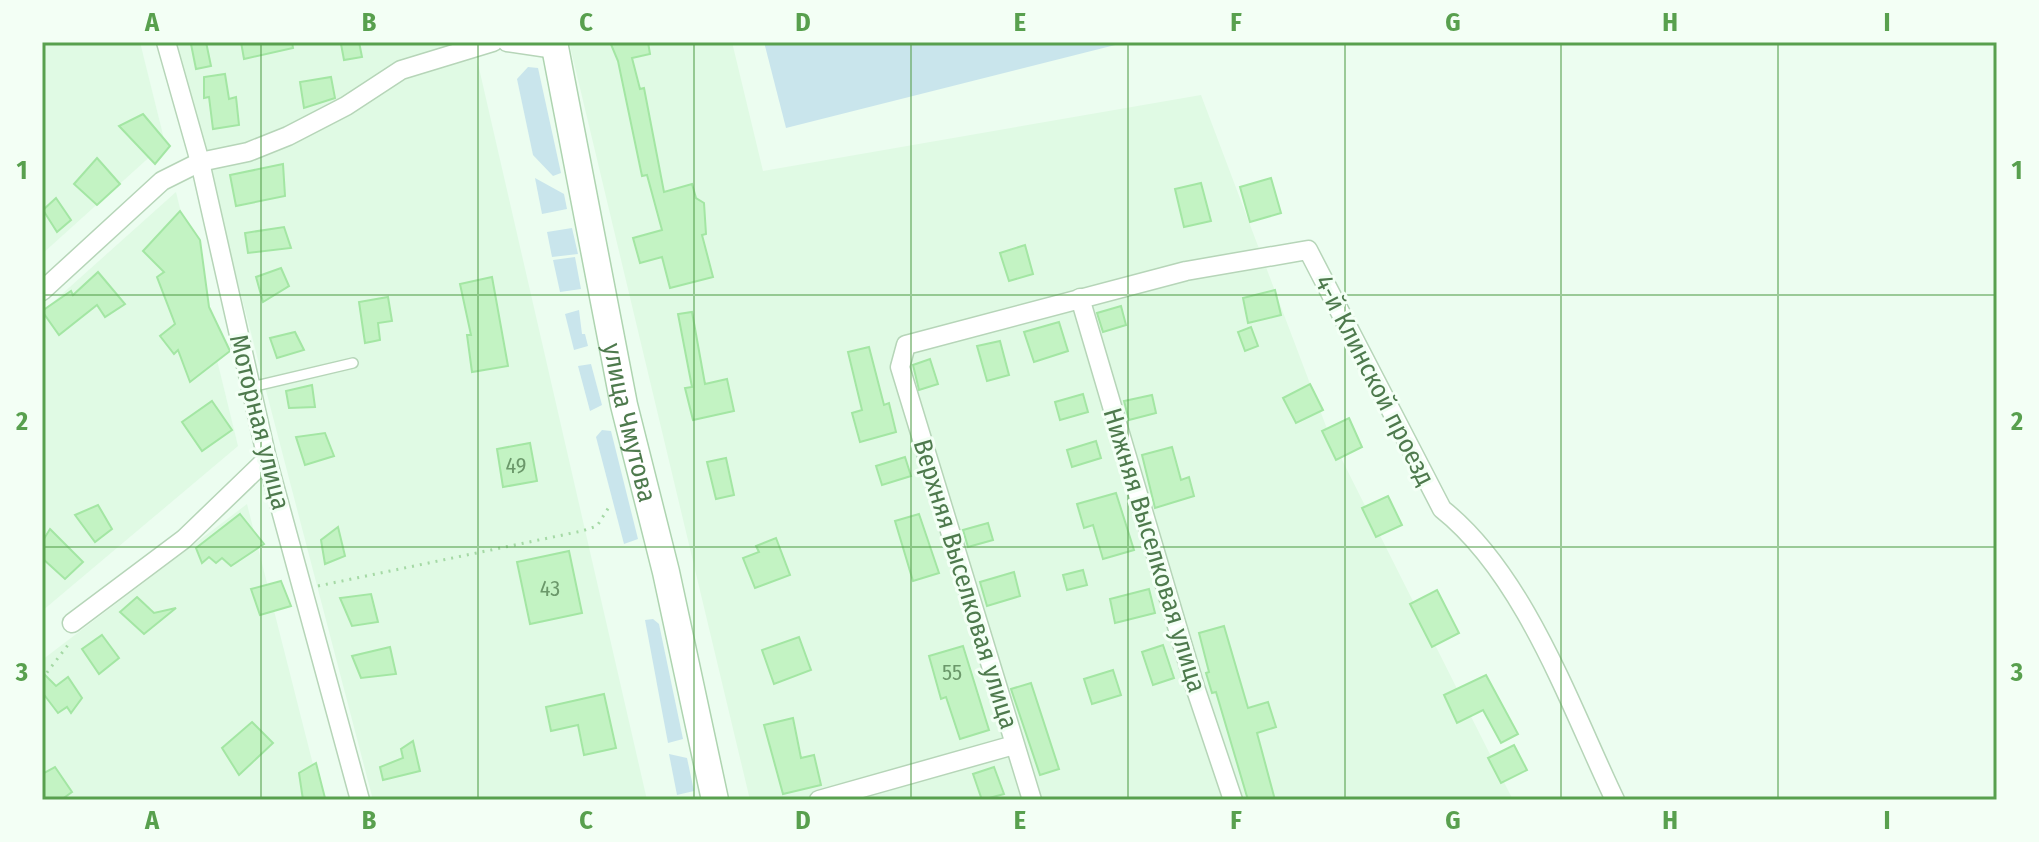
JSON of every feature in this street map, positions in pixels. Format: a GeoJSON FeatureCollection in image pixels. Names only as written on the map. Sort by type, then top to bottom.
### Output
{"type":"FeatureCollection","features":[{"type":"Feature","properties":{"kind":"main road","name":"улица Чмутова"},"geometry":{"type":"LineString","coordinates":[[554,46],[624,405],[666,572],[715,800]]}},
{"type":"Feature","properties":{"kind":"street","name":"Моторная улица"},"geometry":{"type":"LineString","coordinates":[[166,42],[200,162],[267,459],[360,800]]}},
{"type":"Feature","properties":{"kind":"street"},"geometry":{"type":"LineString","coordinates":[[42,291],[162,181],[200,162],[248,152],[288,136],[346,106],[401,70],[493,42]]}},
{"type":"Feature","properties":{"kind":"street"},"geometry":{"type":"LineString","coordinates":[[507,42],[554,46]]}},
{"type":"Feature","properties":{"kind":"street","name":"4-й Клинской проезд"},"geometry":{"type":"LineString","coordinates":[[900,367],[906,345],[1186,271],[1308,250],[1442,509],[1467,528],[1524,611],[1615,800]]}},
{"type":"Feature","properties":{"kind":"street","name":"Нижняя Выселковая улица"},"geometry":{"type":"LineString","coordinates":[[1080,298],[1195,687],[1233,800]]}},
{"type":"Feature","properties":{"kind":"street","name":"Верхняя Выселковая улица"},"geometry":{"type":"LineString","coordinates":[[900,367],[1032,800]]}},
{"type":"Feature","properties":{"kind":"street"},"geometry":{"type":"LineString","coordinates":[[72,623],[184,539],[267,459]]}},
{"type":"Feature","properties":{"kind":"street"},"geometry":{"type":"LineString","coordinates":[[819,800],[1014,745]]}},
{"type":"Feature","properties":{"kind":"lane"},"geometry":{"type":"LineString","coordinates":[[251,387],[353,363]]}},
{"type":"Feature","properties":{"kind":"path"},"geometry":{"type":"LineString","coordinates":[[303,589],[582,531],[597,526],[609,507]]}},
{"type":"Feature","properties":{"kind":"path"},"geometry":{"type":"LineString","coordinates":[[42,679],[71,645],[72,623]]}},
{"type":"Feature","properties":{"kind":"shaded area"},"geometry":{"type":"Polygon","coordinates":[[[42,42],[140,42],[165,143],[42,254],[42,42]]]}},
{"type":"Feature","properties":{"kind":"shaded area"},"geometry":{"type":"Polygon","coordinates":[[[175,42],[473,42],[647,800],[373,800],[175,42]]]}},
{"type":"Feature","properties":{"kind":"shaded area"},"geometry":{"type":"Polygon","coordinates":[[[569,42],[732,42],[763,171],[1201,95],[1329,434],[1513,800],[750,800],[569,42]]]}},
{"type":"Feature","properties":{"kind":"shaded area"},"geometry":{"type":"Polygon","coordinates":[[[764,42],[1127,42],[786,128],[764,42]]]}},
{"type":"Feature","properties":{"kind":"shaded area"},"geometry":{"type":"Polygon","coordinates":[[[528,67],[538,68],[561,173],[553,176],[533,155],[517,79],[528,67]]]}},
{"type":"Feature","properties":{"kind":"shaded area"},"geometry":{"type":"Polygon","coordinates":[[[535,178],[564,194],[567,209],[542,214],[535,178]]]}},
{"type":"Feature","properties":{"kind":"shaded area"},"geometry":{"type":"Polygon","coordinates":[[[176,192],[238,446],[42,611],[42,312],[176,192]]]}},
{"type":"Feature","properties":{"kind":"shaded area"},"geometry":{"type":"Polygon","coordinates":[[[572,228],[578,254],[552,257],[547,232],[572,228]]]}},
{"type":"Feature","properties":{"kind":"shaded area"},"geometry":{"type":"Polygon","coordinates":[[[575,257],[581,289],[560,292],[553,260],[575,257]]]}},
{"type":"Feature","properties":{"kind":"shaded area"},"geometry":{"type":"Polygon","coordinates":[[[579,310],[582,334],[585,334],[588,346],[574,350],[565,314],[579,310]]]}},
{"type":"Feature","properties":{"kind":"shaded area"},"geometry":{"type":"Polygon","coordinates":[[[591,364],[602,405],[590,411],[578,366],[591,364]]]}},
{"type":"Feature","properties":{"kind":"shaded area"},"geometry":{"type":"Polygon","coordinates":[[[602,430],[611,431],[638,539],[624,544],[596,437],[602,430]]]}},
{"type":"Feature","properties":{"kind":"shaded area"},"geometry":{"type":"Polygon","coordinates":[[[247,504],[322,800],[42,800],[42,660],[247,504]]]}},
{"type":"Feature","properties":{"kind":"shaded area"},"geometry":{"type":"Polygon","coordinates":[[[653,619],[659,624],[683,739],[668,743],[645,620],[653,619]]]}},
{"type":"Feature","properties":{"kind":"shaded area"},"geometry":{"type":"Polygon","coordinates":[[[669,754],[687,758],[694,791],[677,795],[669,754]]]}},
{"type":"Feature","properties":{"kind":"building"},"geometry":{"type":"Polygon","coordinates":[[[206,42],[211,66],[196,69],[191,44],[206,42]]]}},
{"type":"Feature","properties":{"kind":"building"},"geometry":{"type":"Polygon","coordinates":[[[241,42],[292,42],[293,48],[244,59],[241,42]]]}},
{"type":"Feature","properties":{"kind":"building"},"geometry":{"type":"Polygon","coordinates":[[[359,42],[362,57],[344,60],[341,44],[359,42]]]}},
{"type":"Feature","properties":{"kind":"building"},"geometry":{"type":"Polygon","coordinates":[[[610,42],[648,42],[650,54],[632,58],[640,89],[644,88],[664,192],[692,184],[696,198],[704,203],[706,234],[702,235],[713,277],[670,288],[662,257],[640,263],[633,238],[662,230],[647,175],[642,176],[618,61],[610,42]]]}},
{"type":"Feature","properties":{"kind":"building"},"geometry":{"type":"Polygon","coordinates":[[[225,74],[229,99],[236,97],[239,125],[213,129],[209,97],[204,98],[204,77],[225,74]]]}},
{"type":"Feature","properties":{"kind":"building"},"geometry":{"type":"Polygon","coordinates":[[[331,77],[335,98],[304,108],[300,82],[331,77]]]}},
{"type":"Feature","properties":{"kind":"building"},"geometry":{"type":"Polygon","coordinates":[[[143,114],[170,146],[155,164],[119,126],[143,114]]]}},
{"type":"Feature","properties":{"kind":"building"},"geometry":{"type":"Polygon","coordinates":[[[97,158],[120,184],[97,205],[74,184],[97,158]]]}},
{"type":"Feature","properties":{"kind":"building"},"geometry":{"type":"Polygon","coordinates":[[[283,164],[285,196],[236,206],[230,175],[283,164]]]}},
{"type":"Feature","properties":{"kind":"building"},"geometry":{"type":"Polygon","coordinates":[[[1271,178],[1281,213],[1250,222],[1240,187],[1271,178]]]}},
{"type":"Feature","properties":{"kind":"building"},"geometry":{"type":"Polygon","coordinates":[[[1201,183],[1211,221],[1184,227],[1175,189],[1201,183]]]}},
{"type":"Feature","properties":{"kind":"building"},"geometry":{"type":"Polygon","coordinates":[[[56,198],[71,220],[57,232],[43,210],[56,198]]]}},
{"type":"Feature","properties":{"kind":"building"},"geometry":{"type":"Polygon","coordinates":[[[180,211],[200,240],[209,307],[230,351],[190,382],[178,350],[174,354],[160,336],[175,324],[157,277],[164,272],[143,251],[180,211]]]}},
{"type":"Feature","properties":{"kind":"building"},"geometry":{"type":"Polygon","coordinates":[[[284,227],[291,248],[248,253],[245,233],[284,227]]]}},
{"type":"Feature","properties":{"kind":"building"},"geometry":{"type":"Polygon","coordinates":[[[1025,245],[1033,274],[1009,281],[1000,253],[1025,245]]]}},
{"type":"Feature","properties":{"kind":"building"},"geometry":{"type":"Polygon","coordinates":[[[281,268],[289,286],[263,302],[256,277],[281,268]]]}},
{"type":"Feature","properties":{"kind":"building"},"geometry":{"type":"Polygon","coordinates":[[[98,272],[125,304],[105,317],[97,305],[59,335],[42,311],[71,291],[73,295],[98,272]]]}},
{"type":"Feature","properties":{"kind":"building"},"geometry":{"type":"Polygon","coordinates":[[[492,277],[508,366],[472,372],[467,335],[471,335],[460,284],[492,277]]]}},
{"type":"Feature","properties":{"kind":"building"},"geometry":{"type":"Polygon","coordinates":[[[1275,290],[1281,315],[1248,323],[1243,298],[1275,290]]]}},
{"type":"Feature","properties":{"kind":"building"},"geometry":{"type":"Polygon","coordinates":[[[388,297],[392,321],[378,323],[380,340],[365,343],[359,302],[388,297]]]}},
{"type":"Feature","properties":{"kind":"building"},"geometry":{"type":"Polygon","coordinates":[[[1121,306],[1126,325],[1103,332],[1097,313],[1121,306]]]}},
{"type":"Feature","properties":{"kind":"building"},"geometry":{"type":"Polygon","coordinates":[[[692,312],[705,384],[727,379],[734,411],[693,420],[685,388],[692,387],[678,314],[692,312]]]}},
{"type":"Feature","properties":{"kind":"building"},"geometry":{"type":"Polygon","coordinates":[[[1059,322],[1068,351],[1034,362],[1024,332],[1059,322]]]}},
{"type":"Feature","properties":{"kind":"building"},"geometry":{"type":"Polygon","coordinates":[[[1251,327],[1258,346],[1245,351],[1238,332],[1251,327]]]}},
{"type":"Feature","properties":{"kind":"building"},"geometry":{"type":"Polygon","coordinates":[[[295,332],[304,350],[277,358],[270,338],[295,332]]]}},
{"type":"Feature","properties":{"kind":"building"},"geometry":{"type":"Polygon","coordinates":[[[1000,341],[1009,375],[987,381],[977,346],[1000,341]]]}},
{"type":"Feature","properties":{"kind":"building"},"geometry":{"type":"Polygon","coordinates":[[[869,347],[884,405],[889,403],[896,432],[860,442],[852,413],[862,410],[848,352],[869,347]]]}},
{"type":"Feature","properties":{"kind":"building"},"geometry":{"type":"Polygon","coordinates":[[[930,359],[938,384],[919,390],[913,365],[930,359]]]}},
{"type":"Feature","properties":{"kind":"building"},"geometry":{"type":"Polygon","coordinates":[[[1310,384],[1323,410],[1296,423],[1283,398],[1310,384]]]}},
{"type":"Feature","properties":{"kind":"building"},"geometry":{"type":"Polygon","coordinates":[[[312,385],[315,407],[289,408],[286,391],[312,385]]]}},
{"type":"Feature","properties":{"kind":"building"},"geometry":{"type":"Polygon","coordinates":[[[1083,394],[1088,412],[1060,420],[1055,402],[1083,394]]]}},
{"type":"Feature","properties":{"kind":"building"},"geometry":{"type":"Polygon","coordinates":[[[1152,395],[1156,413],[1129,420],[1124,401],[1152,395]]]}},
{"type":"Feature","properties":{"kind":"building"},"geometry":{"type":"Polygon","coordinates":[[[212,401],[232,430],[202,451],[182,422],[212,401]]]}},
{"type":"Feature","properties":{"kind":"building"},"geometry":{"type":"Polygon","coordinates":[[[1349,418],[1362,447],[1336,460],[1322,431],[1349,418]]]}},
{"type":"Feature","properties":{"kind":"building"},"geometry":{"type":"Polygon","coordinates":[[[325,433],[334,456],[305,465],[296,437],[325,433]]]}},
{"type":"Feature","properties":{"kind":"building"},"geometry":{"type":"Polygon","coordinates":[[[1096,441],[1101,458],[1072,467],[1067,450],[1096,441]]]}},
{"type":"Feature","properties":{"kind":"building"},"geometry":{"type":"Polygon","coordinates":[[[530,443],[537,481],[503,487],[497,449],[530,443]]]}},
{"type":"Feature","properties":{"kind":"building"},"geometry":{"type":"Polygon","coordinates":[[[1172,447],[1181,480],[1189,477],[1194,496],[1155,508],[1142,455],[1172,447]]]}},
{"type":"Feature","properties":{"kind":"building"},"geometry":{"type":"Polygon","coordinates":[[[905,457],[911,476],[882,485],[876,466],[905,457]]]}},
{"type":"Feature","properties":{"kind":"building"},"geometry":{"type":"Polygon","coordinates":[[[726,458],[734,495],[716,499],[707,462],[726,458]]]}},
{"type":"Feature","properties":{"kind":"building"},"geometry":{"type":"Polygon","coordinates":[[[1116,493],[1134,550],[1103,559],[1093,525],[1084,528],[1077,504],[1116,493]]]}},
{"type":"Feature","properties":{"kind":"building"},"geometry":{"type":"Polygon","coordinates":[[[1388,496],[1402,525],[1376,537],[1362,508],[1388,496]]]}},
{"type":"Feature","properties":{"kind":"building"},"geometry":{"type":"Polygon","coordinates":[[[98,505],[112,529],[95,542],[75,515],[98,505]]]}},
{"type":"Feature","properties":{"kind":"building"},"geometry":{"type":"Polygon","coordinates":[[[240,514],[264,544],[231,566],[222,558],[216,563],[209,557],[202,563],[196,548],[240,514]]]}},
{"type":"Feature","properties":{"kind":"building"},"geometry":{"type":"Polygon","coordinates":[[[919,514],[939,573],[913,581],[895,521],[919,514]]]}},
{"type":"Feature","properties":{"kind":"building"},"geometry":{"type":"Polygon","coordinates":[[[988,523],[993,540],[968,547],[963,530],[988,523]]]}},
{"type":"Feature","properties":{"kind":"building"},"geometry":{"type":"Polygon","coordinates":[[[338,527],[345,556],[325,564],[321,540],[338,527]]]}},
{"type":"Feature","properties":{"kind":"building"},"geometry":{"type":"Polygon","coordinates":[[[50,529],[83,562],[65,579],[42,558],[42,542],[50,529]]]}},
{"type":"Feature","properties":{"kind":"building"},"geometry":{"type":"Polygon","coordinates":[[[776,538],[790,575],[755,588],[743,558],[759,552],[756,546],[776,538]]]}},
{"type":"Feature","properties":{"kind":"building"},"geometry":{"type":"Polygon","coordinates":[[[569,551],[582,613],[530,624],[517,562],[569,551]]]}},
{"type":"Feature","properties":{"kind":"building"},"geometry":{"type":"Polygon","coordinates":[[[1083,570],[1087,585],[1067,590],[1063,575],[1083,570]]]}},
{"type":"Feature","properties":{"kind":"building"},"geometry":{"type":"Polygon","coordinates":[[[1014,572],[1020,596],[987,606],[980,582],[1014,572]]]}},
{"type":"Feature","properties":{"kind":"building"},"geometry":{"type":"Polygon","coordinates":[[[281,581],[291,606],[260,615],[251,589],[281,581]]]}},
{"type":"Feature","properties":{"kind":"building"},"geometry":{"type":"Polygon","coordinates":[[[1149,589],[1155,613],[1115,623],[1110,599],[1149,589]]]}},
{"type":"Feature","properties":{"kind":"building"},"geometry":{"type":"Polygon","coordinates":[[[1437,590],[1459,633],[1432,647],[1410,604],[1437,590]]]}},
{"type":"Feature","properties":{"kind":"building"},"geometry":{"type":"Polygon","coordinates":[[[371,594],[378,622],[352,626],[340,598],[371,594]]]}},
{"type":"Feature","properties":{"kind":"building"},"geometry":{"type":"Polygon","coordinates":[[[137,597],[154,613],[176,608],[144,634],[120,612],[137,597]]]}},
{"type":"Feature","properties":{"kind":"building"},"geometry":{"type":"Polygon","coordinates":[[[1224,626],[1248,708],[1268,702],[1276,727],[1257,733],[1275,800],[1248,800],[1216,692],[1212,693],[1206,673],[1209,672],[1199,633],[1224,626]]]}},
{"type":"Feature","properties":{"kind":"building"},"geometry":{"type":"Polygon","coordinates":[[[102,635],[119,658],[99,674],[82,649],[102,635]]]}},
{"type":"Feature","properties":{"kind":"building"},"geometry":{"type":"Polygon","coordinates":[[[799,637],[811,670],[774,684],[762,650],[799,637]]]}},
{"type":"Feature","properties":{"kind":"building"},"geometry":{"type":"Polygon","coordinates":[[[1163,645],[1174,678],[1153,685],[1142,652],[1163,645]]]}},
{"type":"Feature","properties":{"kind":"building"},"geometry":{"type":"Polygon","coordinates":[[[963,646],[989,730],[960,739],[946,697],[941,699],[929,656],[963,646]]]}},
{"type":"Feature","properties":{"kind":"building"},"geometry":{"type":"Polygon","coordinates":[[[390,647],[396,674],[361,678],[352,656],[390,647]]]}},
{"type":"Feature","properties":{"kind":"building"},"geometry":{"type":"Polygon","coordinates":[[[1113,670],[1121,695],[1092,704],[1084,679],[1113,670]]]}},
{"type":"Feature","properties":{"kind":"building"},"geometry":{"type":"Polygon","coordinates":[[[42,672],[56,686],[68,677],[82,698],[71,713],[67,707],[58,713],[42,692],[42,672]]]}},
{"type":"Feature","properties":{"kind":"building"},"geometry":{"type":"Polygon","coordinates":[[[1486,675],[1518,734],[1501,743],[1483,710],[1457,723],[1444,695],[1486,675]]]}},
{"type":"Feature","properties":{"kind":"building"},"geometry":{"type":"Polygon","coordinates":[[[1031,683],[1059,769],[1040,775],[1011,689],[1031,683]]]}},
{"type":"Feature","properties":{"kind":"building"},"geometry":{"type":"Polygon","coordinates":[[[604,694],[616,748],[584,755],[578,725],[551,731],[546,707],[604,694]]]}},
{"type":"Feature","properties":{"kind":"building"},"geometry":{"type":"Polygon","coordinates":[[[793,718],[801,758],[814,755],[821,785],[783,794],[764,725],[793,718]]]}},
{"type":"Feature","properties":{"kind":"building"},"geometry":{"type":"Polygon","coordinates":[[[252,722],[273,743],[239,775],[222,748],[252,722]]]}},
{"type":"Feature","properties":{"kind":"building"},"geometry":{"type":"Polygon","coordinates":[[[413,741],[420,771],[383,780],[380,767],[403,758],[401,749],[413,741]]]}},
{"type":"Feature","properties":{"kind":"building"},"geometry":{"type":"Polygon","coordinates":[[[1514,745],[1527,770],[1501,783],[1488,758],[1514,745]]]}},
{"type":"Feature","properties":{"kind":"building"},"geometry":{"type":"Polygon","coordinates":[[[316,763],[325,798],[303,800],[299,773],[316,763]]]}},
{"type":"Feature","properties":{"kind":"building"},"geometry":{"type":"Polygon","coordinates":[[[55,767],[72,792],[61,800],[42,800],[42,774],[55,767]]]}},
{"type":"Feature","properties":{"kind":"building"},"geometry":{"type":"Polygon","coordinates":[[[994,767],[1004,794],[982,800],[973,774],[994,767]]]}}]}
